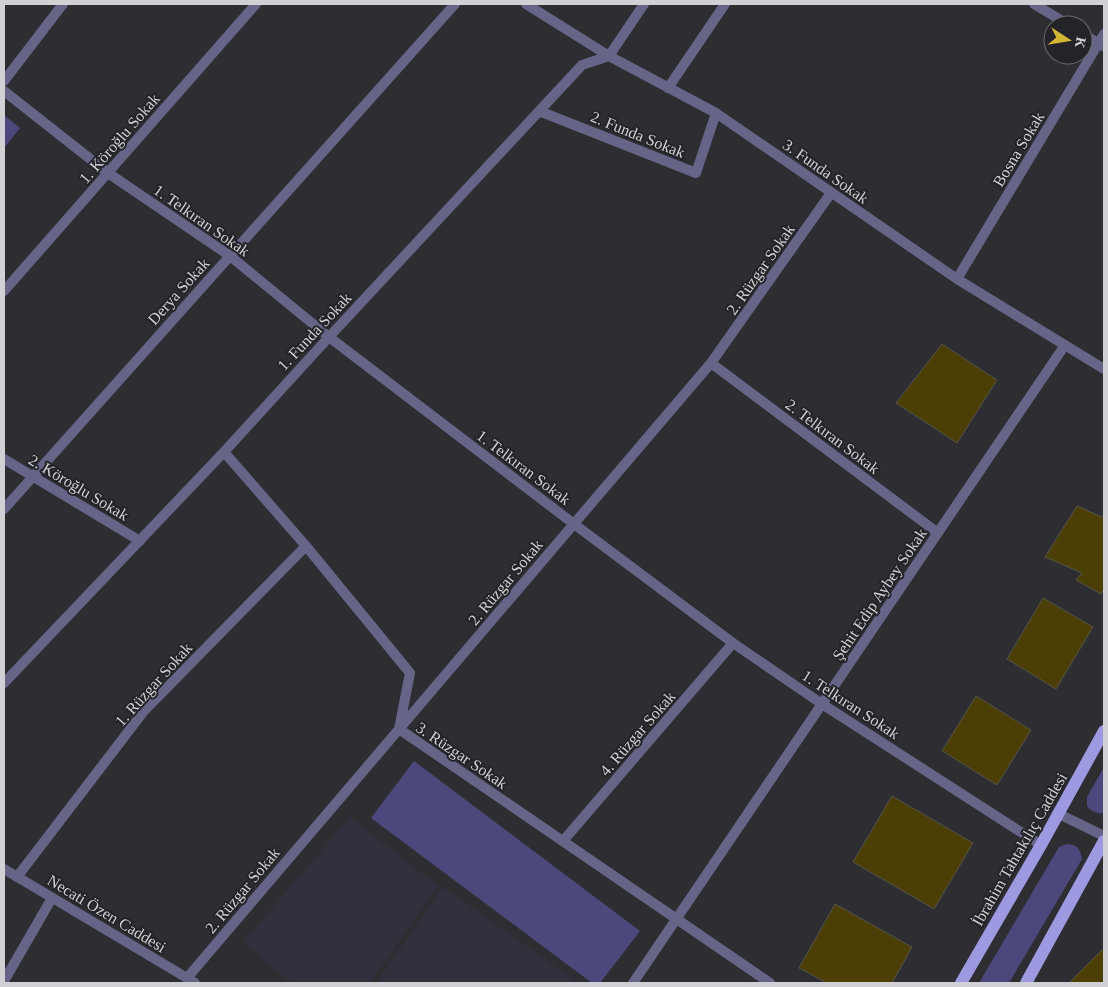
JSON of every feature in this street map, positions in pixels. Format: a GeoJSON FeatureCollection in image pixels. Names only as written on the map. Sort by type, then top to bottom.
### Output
{"type":"FeatureCollection","features":[{"type":"Feature","properties":{"kind":"main road","name":"İbrahim Tahtakılıç Caddesi"},"geometry":{"type":"LineString","coordinates":[[961,983],[1104,731]]}},
{"type":"Feature","properties":{"kind":"main road"},"geometry":{"type":"LineString","coordinates":[[1026,983],[1104,841]]}},
{"type":"Feature","properties":{"kind":"street"},"geometry":{"type":"LineString","coordinates":[[4,81],[63,4]]}},
{"type":"Feature","properties":{"kind":"street","name":"1. Köroğlu Sokak"},"geometry":{"type":"LineString","coordinates":[[4,291],[256,4]]}},
{"type":"Feature","properties":{"kind":"street","name":"Derya Sokak"},"geometry":{"type":"LineString","coordinates":[[4,509],[455,4]]}},
{"type":"Feature","properties":{"kind":"street","name":"3. Funda Sokak"},"geometry":{"type":"LineString","coordinates":[[526,4],[609,56],[716,113],[957,279],[1104,369]]}},
{"type":"Feature","properties":{"kind":"street"},"geometry":{"type":"LineString","coordinates":[[609,56],[644,4]]}},
{"type":"Feature","properties":{"kind":"street"},"geometry":{"type":"LineString","coordinates":[[668,88],[725,4]]}},
{"type":"Feature","properties":{"kind":"street"},"geometry":{"type":"LineString","coordinates":[[1034,4],[1052,15]]}},
{"type":"Feature","properties":{"kind":"street","name":"Bosna Sokak"},"geometry":{"type":"LineString","coordinates":[[957,279],[1102,41]]}},
{"type":"Feature","properties":{"kind":"street","name":"1. Funda Sokak"},"geometry":{"type":"LineString","coordinates":[[4,683],[224,452],[582,65],[609,56]]}},
{"type":"Feature","properties":{"kind":"street","name":"1. Telkıran Sokak"},"geometry":{"type":"LineString","coordinates":[[4,91],[108,173],[230,256],[329,337],[733,643],[822,704],[1041,845]]}},
{"type":"Feature","properties":{"kind":"street","name":"2. Funda Sokak"},"geometry":{"type":"LineString","coordinates":[[539,110],[696,173],[716,113]]}},
{"type":"Feature","properties":{"kind":"street","name":"2. Rüzgar Sokak"},"geometry":{"type":"LineString","coordinates":[[191,980],[399,729],[711,363],[831,193]]}},
{"type":"Feature","properties":{"kind":"street","name":"Şehit Edip Aybey Sokak"},"geometry":{"type":"LineString","coordinates":[[632,983],[1065,345]]}},
{"type":"Feature","properties":{"kind":"street","name":"2. Telkıran Sokak"},"geometry":{"type":"LineString","coordinates":[[711,363],[938,533]]}},
{"type":"Feature","properties":{"kind":"street","name":"3. Rüzgar Sokak"},"geometry":{"type":"LineString","coordinates":[[224,452],[306,546],[410,673],[399,729],[770,983]]}},
{"type":"Feature","properties":{"kind":"street","name":"2. Köroğlu Sokak"},"geometry":{"type":"LineString","coordinates":[[4,459],[140,541]]}},
{"type":"Feature","properties":{"kind":"street","name":"1. Rüzgar Sokak"},"geometry":{"type":"LineString","coordinates":[[17,877],[144,711],[306,546]]}},
{"type":"Feature","properties":{"kind":"street","name":"4. Rüzgar Sokak"},"geometry":{"type":"LineString","coordinates":[[563,842],[733,643]]}},
{"type":"Feature","properties":{"kind":"street"},"geometry":{"type":"LineString","coordinates":[[1058,814],[1104,836]]}},
{"type":"Feature","properties":{"kind":"street","name":"Necati Özen Caddesi"},"geometry":{"type":"LineString","coordinates":[[4,869],[191,980]]}},
{"type":"Feature","properties":{"kind":"street"},"geometry":{"type":"LineString","coordinates":[[4,981],[52,898]]}},
{"type":"Feature","properties":{"kind":"shaded area"},"geometry":{"type":"Polygon","coordinates":[[[4,115],[20,128],[4,148],[4,115]]]}},
{"type":"Feature","properties":{"kind":"shaded area"},"geometry":{"type":"Polygon","coordinates":[[[414,761],[640,931],[600,983],[592,983],[371,818],[414,761]]]}},
{"type":"Feature","properties":{"kind":"shaded area"},"geometry":{"type":"Polygon","coordinates":[[[1104,767],[1104,813],[1099,813],[1087,806],[1087,797],[1104,767]]]}},
{"type":"Feature","properties":{"kind":"shaded area"},"geometry":{"type":"Polygon","coordinates":[[[350,817],[438,886],[370,983],[291,983],[243,942],[350,817]]]}},
{"type":"Feature","properties":{"kind":"shaded area"},"geometry":{"type":"Polygon","coordinates":[[[1067,844],[1078,848],[1082,859],[1009,983],[979,983],[1059,847],[1067,844]]]}},
{"type":"Feature","properties":{"kind":"shaded area"},"geometry":{"type":"Polygon","coordinates":[[[443,887],[579,983],[376,983],[443,887]]]}},
{"type":"Feature","properties":{"kind":"building"},"geometry":{"type":"Polygon","coordinates":[[[942,344],[997,380],[957,443],[896,403],[942,344]]]}},
{"type":"Feature","properties":{"kind":"building"},"geometry":{"type":"Polygon","coordinates":[[[1077,506],[1102,517],[1104,514],[1104,589],[1101,594],[1076,580],[1082,573],[1045,557],[1077,506]]]}},
{"type":"Feature","properties":{"kind":"building"},"geometry":{"type":"Polygon","coordinates":[[[1043,598],[1093,627],[1056,689],[1007,659],[1043,598]]]}},
{"type":"Feature","properties":{"kind":"building"},"geometry":{"type":"Polygon","coordinates":[[[976,696],[1031,730],[997,785],[942,751],[976,696]]]}},
{"type":"Feature","properties":{"kind":"building"},"geometry":{"type":"Polygon","coordinates":[[[892,796],[973,843],[934,909],[853,862],[892,796]]]}},
{"type":"Feature","properties":{"kind":"building"},"geometry":{"type":"Polygon","coordinates":[[[835,904],[912,947],[892,983],[827,983],[799,968],[835,904]]]}},
{"type":"Feature","properties":{"kind":"building"},"geometry":{"type":"Polygon","coordinates":[[[1104,948],[1104,983],[1069,983],[1104,948]]]}}]}
